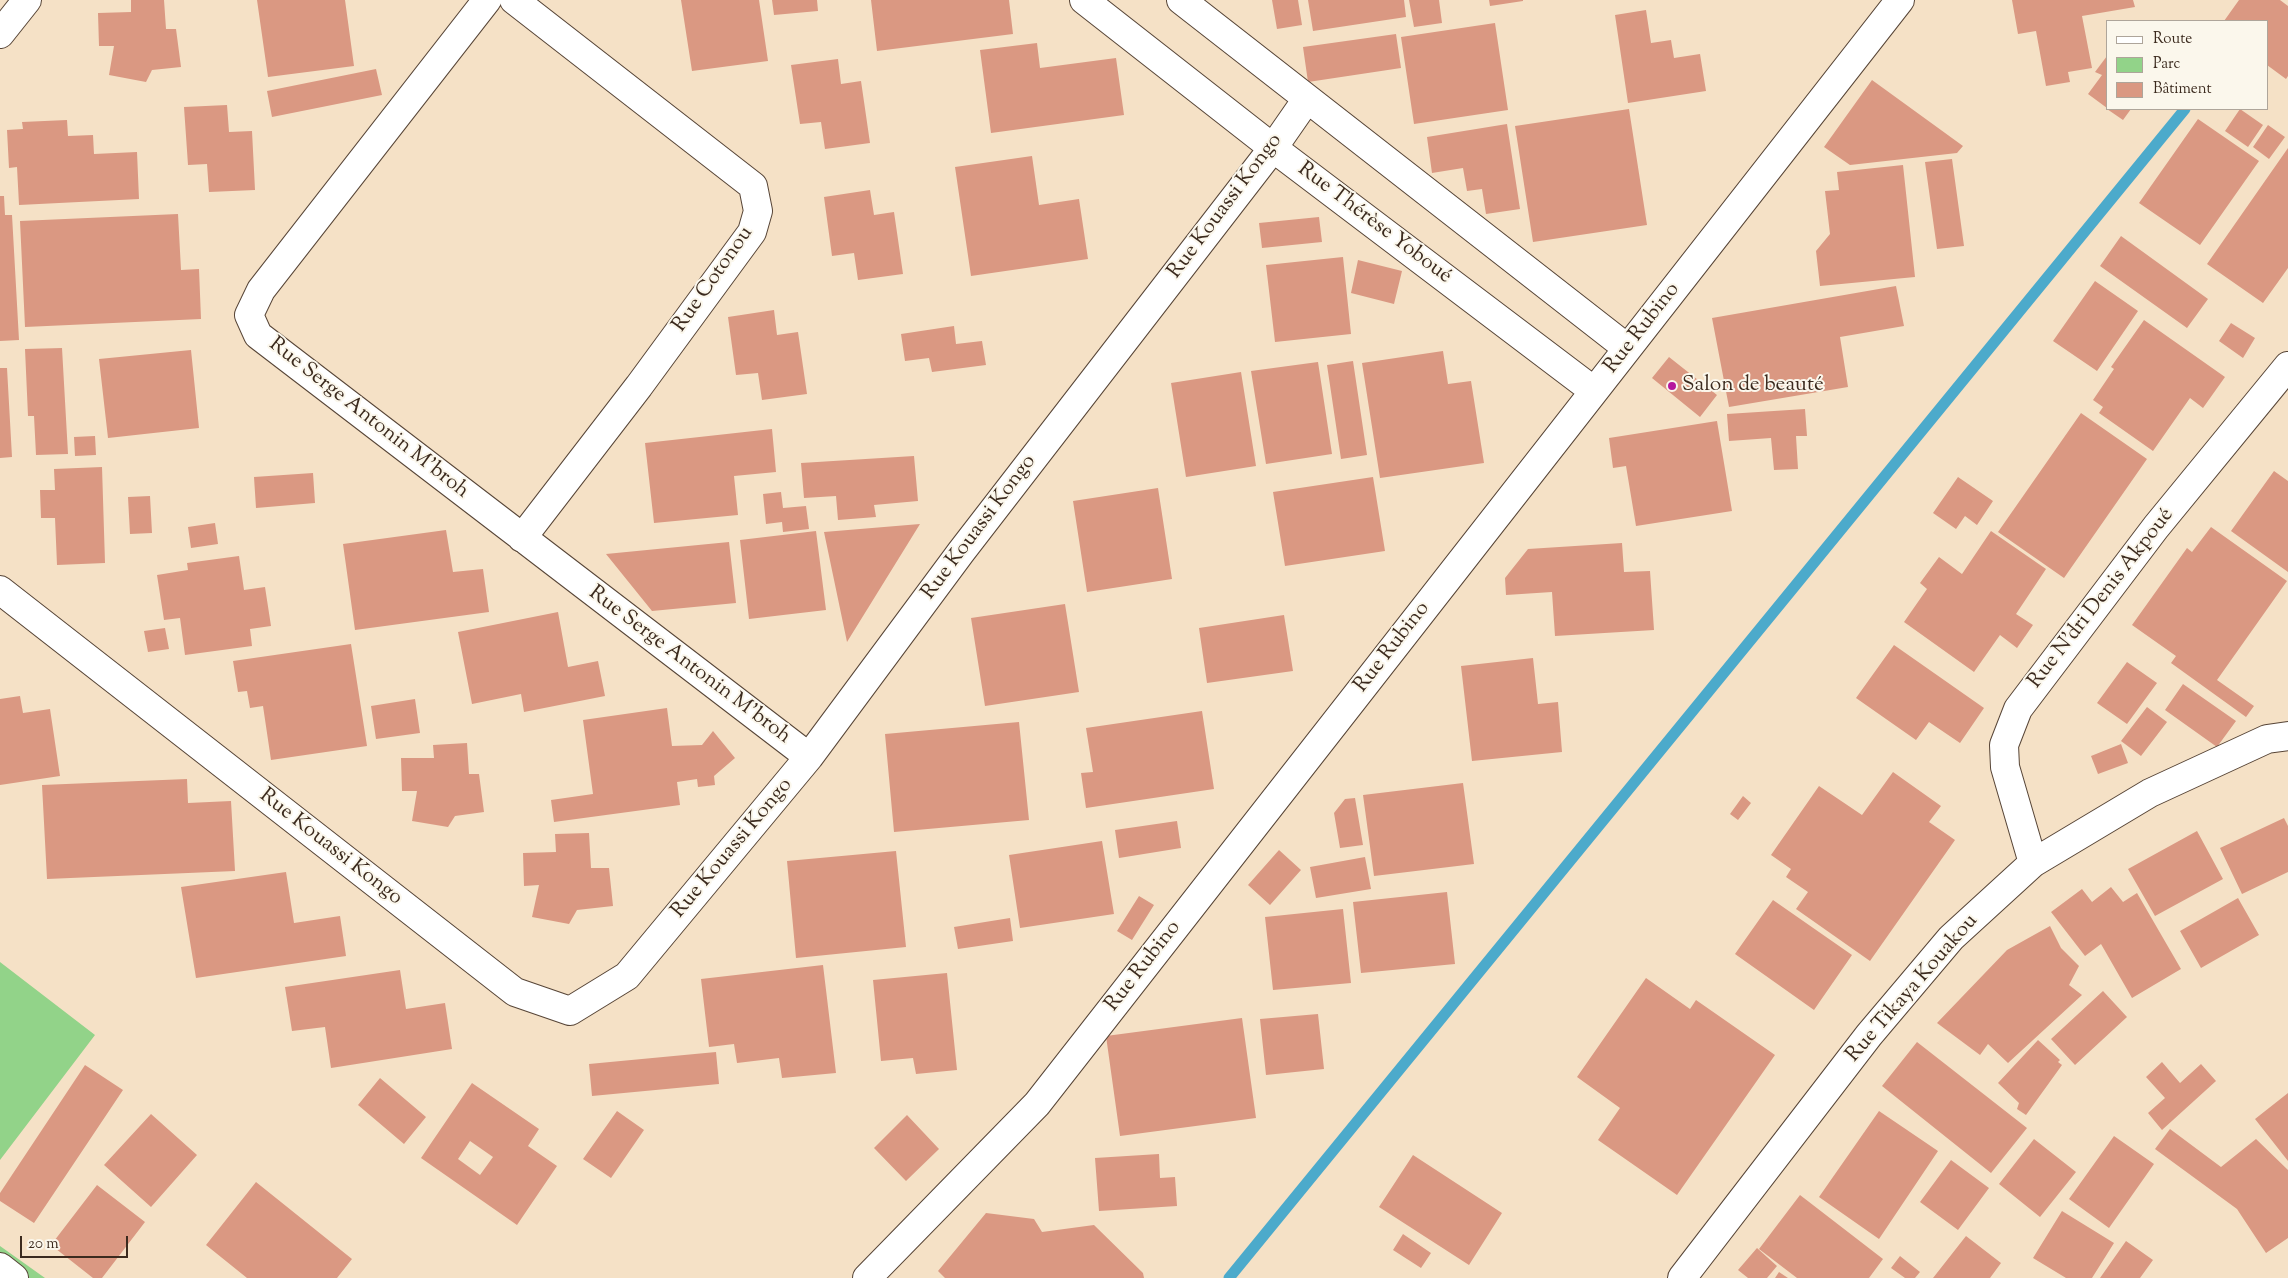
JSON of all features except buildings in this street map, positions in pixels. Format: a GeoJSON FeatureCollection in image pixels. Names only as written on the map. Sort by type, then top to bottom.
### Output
{"type":"FeatureCollection","features":[{"type":"Feature","properties":{"kind":"street"},"geometry":{"type":"LineString","coordinates":[[0,34],[27,0]]}},
{"type":"Feature","properties":{"kind":"street","name":"Rue Serge Antonin M'broh"},"geometry":{"type":"LineString","coordinates":[[487,0],[261,290],[249,315],[258,335],[809,757]]}},
{"type":"Feature","properties":{"kind":"street","name":"Rue Cotonou"},"geometry":{"type":"LineString","coordinates":[[514,0],[753,186],[758,211],[752,232],[639,386],[522,538]]}},
{"type":"Feature","properties":{"kind":"street","name":"Rue Thérèse Yoboué"},"geometry":{"type":"LineString","coordinates":[[1084,0],[1273,148],[1594,391]]}},
{"type":"Feature","properties":{"kind":"street"},"geometry":{"type":"LineString","coordinates":[[1181,0],[1627,348]]}},
{"type":"Feature","properties":{"kind":"street","name":"Rue Rubino"},"geometry":{"type":"LineString","coordinates":[[867,1278],[1037,1104],[1900,0]]}},
{"type":"Feature","properties":{"kind":"street","name":"Rue Kouassi Kongo"},"geometry":{"type":"LineString","coordinates":[[0,590],[515,992],[570,1011],[627,976],[809,757],[961,552],[1273,148],[1307,99]]}},
{"type":"Feature","properties":{"kind":"street","name":"Rue N'dri Denis Akpoué"},"geometry":{"type":"LineString","coordinates":[[2033,863],[2005,767],[2004,745],[2018,709],[2156,527],[2288,366]]}},
{"type":"Feature","properties":{"kind":"street","name":"Rue Tikaya Kouakou"},"geometry":{"type":"LineString","coordinates":[[1682,1278],[1869,1035],[1951,938],[2033,863],[2150,793],[2267,739],[2288,736]]}},
{"type":"Feature","properties":{"kind":"street"},"geometry":{"type":"LineString","coordinates":[[0,1267],[14,1278]]}},
{"type":"Feature","properties":{"kind":"green space"},"geometry":{"type":"Polygon","coordinates":[[[0,962],[95,1035],[0,1160],[0,962]]]}},
{"type":"Feature","properties":{"kind":"green space"},"geometry":{"type":"Polygon","coordinates":[[[0,1246],[45,1278],[0,1278],[0,1246]]]}},
{"type":"Feature","properties":{"kind":"waterway"},"geometry":{"type":"LineString","coordinates":[[1229,1278],[2184,110]]}},
{"type":"Feature","properties":{"kind":"place","name":"Salon de beauté"},"geometry":{"type":"Point","coordinates":[1672,386]}}]}
